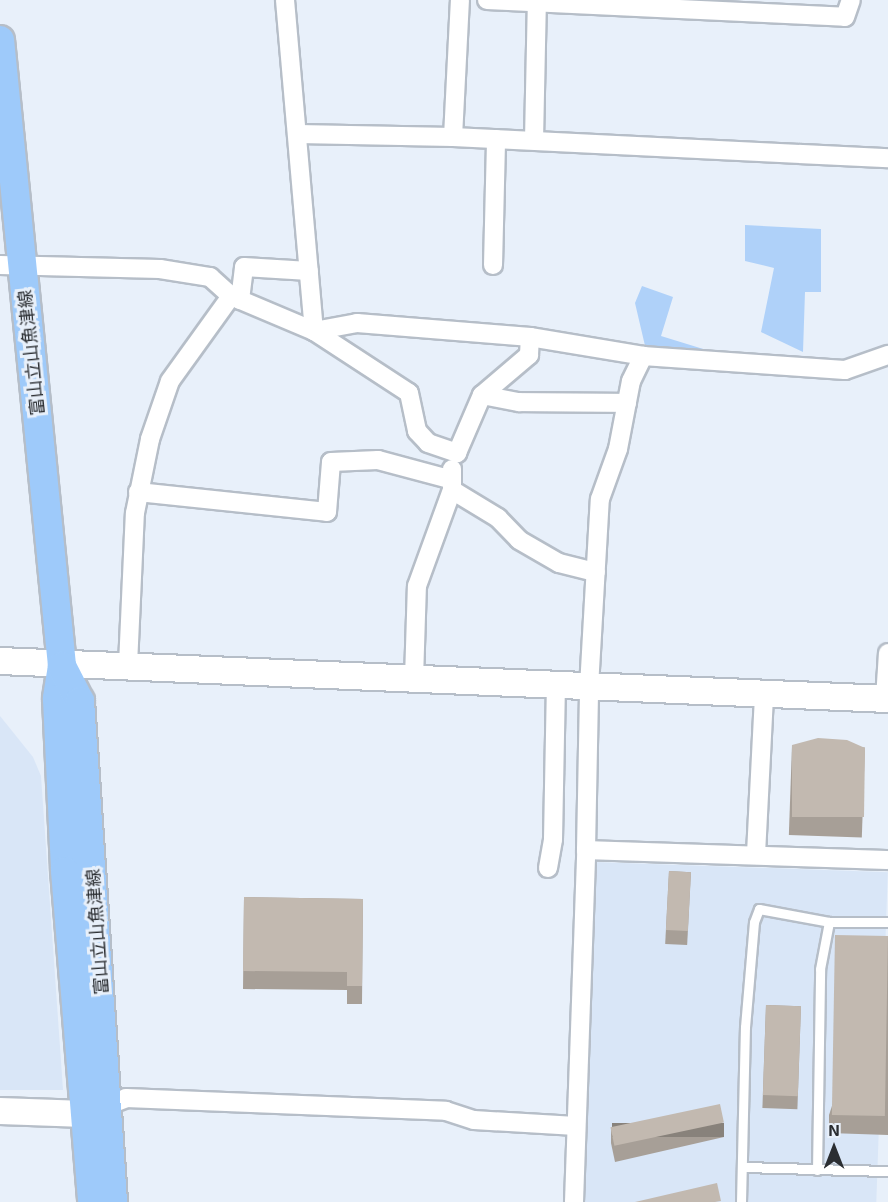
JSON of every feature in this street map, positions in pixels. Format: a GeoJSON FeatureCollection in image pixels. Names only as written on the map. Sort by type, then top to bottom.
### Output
{"type":"FeatureCollection","features":[{"type":"Feature","properties":{"kind":"main road","name":"富山立山魚津線"},"geometry":{"type":"LineString","coordinates":[[0,40],[11,266],[62,666],[57,699],[64,860],[96,1109],[113,1202]]}},
{"type":"Feature","properties":{"kind":"main road","name":"富山立山魚津線"},"geometry":{"type":"LineString","coordinates":[[92,1202],[96,1109]]}},
{"type":"Feature","properties":{"kind":"street"},"geometry":{"type":"LineString","coordinates":[[285,0],[314,331]]}},
{"type":"Feature","properties":{"kind":"street"},"geometry":{"type":"LineString","coordinates":[[453,136],[460,0]]}},
{"type":"Feature","properties":{"kind":"street"},"geometry":{"type":"LineString","coordinates":[[487,0],[733,6],[845,17],[851,0]]}},
{"type":"Feature","properties":{"kind":"street"},"geometry":{"type":"LineString","coordinates":[[534,140],[537,2]]}},
{"type":"Feature","properties":{"kind":"street"},"geometry":{"type":"LineString","coordinates":[[298,134],[453,136],[888,158]]}},
{"type":"Feature","properties":{"kind":"street"},"geometry":{"type":"LineString","coordinates":[[493,265],[496,139]]}},
{"type":"Feature","properties":{"kind":"street"},"geometry":{"type":"LineString","coordinates":[[11,266],[160,269],[210,277],[236,298],[314,331],[409,393],[417,431],[428,443],[457,453]]}},
{"type":"Feature","properties":{"kind":"street"},"geometry":{"type":"LineString","coordinates":[[128,665],[138,492],[150,439],[170,381],[236,298],[244,267],[309,271]]}},
{"type":"Feature","properties":{"kind":"street"},"geometry":{"type":"LineString","coordinates":[[314,331],[357,323],[530,337],[643,356],[845,370],[888,355]]}},
{"type":"Feature","properties":{"kind":"street"},"geometry":{"type":"LineString","coordinates":[[414,679],[417,586],[451,484],[457,453],[482,395],[529,355],[530,337]]}},
{"type":"Feature","properties":{"kind":"street"},"geometry":{"type":"LineString","coordinates":[[574,1202],[589,687],[600,499],[618,449],[631,381],[643,356]]}},
{"type":"Feature","properties":{"kind":"street"},"geometry":{"type":"LineString","coordinates":[[482,395],[519,402],[627,403]]}},
{"type":"Feature","properties":{"kind":"street"},"geometry":{"type":"LineString","coordinates":[[138,492],[327,512],[331,462],[378,460],[451,484],[498,518],[519,540],[559,564],[596,572]]}},
{"type":"Feature","properties":{"kind":"street"},"geometry":{"type":"LineString","coordinates":[[0,661],[62,666],[128,665],[556,686],[886,699],[888,653]]}},
{"type":"Feature","properties":{"kind":"street"},"geometry":{"type":"LineString","coordinates":[[548,868],[553,839],[556,686]]}},
{"type":"Feature","properties":{"kind":"street"},"geometry":{"type":"LineString","coordinates":[[756,854],[764,694]]}},
{"type":"Feature","properties":{"kind":"street"},"geometry":{"type":"LineString","coordinates":[[586,850],[888,860]]}},
{"type":"Feature","properties":{"kind":"street"},"geometry":{"type":"LineString","coordinates":[[0,1111],[96,1109],[126,1098],[446,1111],[474,1120],[576,1126]]}},
{"type":"Feature","properties":{"kind":"lane"},"geometry":{"type":"LineString","coordinates":[[741,1202],[745,1027],[754,922],[759,909],[829,922],[888,921]]}},
{"type":"Feature","properties":{"kind":"lane"},"geometry":{"type":"LineString","coordinates":[[817,1170],[820,969],[829,922]]}},
{"type":"Feature","properties":{"kind":"lane"},"geometry":{"type":"LineString","coordinates":[[742,1167],[888,1171]]}},
{"type":"Feature","properties":{"kind":"shaded area"},"geometry":{"type":"Polygon","coordinates":[[[745,225],[821,229],[821,292],[805,292],[803,352],[761,332],[774,268],[745,261],[745,225]]]}},
{"type":"Feature","properties":{"kind":"shaded area"},"geometry":{"type":"Polygon","coordinates":[[[642,286],[673,297],[661,336],[713,352],[646,350],[635,303],[642,286]]]}},
{"type":"Feature","properties":{"kind":"shaded area"},"geometry":{"type":"Polygon","coordinates":[[[0,716],[33,757],[41,776],[63,1090],[0,1090],[0,716]]]}},
{"type":"Feature","properties":{"kind":"shaded area"},"geometry":{"type":"Polygon","coordinates":[[[594,862],[888,872],[876,1202],[582,1202],[594,862]]]}},
{"type":"Feature","properties":{"kind":"building"},"geometry":{"type":"Polygon","coordinates":[[[818,738],[847,740],[865,748],[864,817],[792,817],[792,745],[818,738]]]}},
{"type":"Feature","properties":{"kind":"building"},"geometry":{"type":"Polygon","coordinates":[[[669,871],[691,872],[688,931],[666,930],[669,871]]]}},
{"type":"Feature","properties":{"kind":"building"},"geometry":{"type":"Polygon","coordinates":[[[244,897],[363,899],[362,986],[347,986],[347,972],[243,971],[244,897]]]}},
{"type":"Feature","properties":{"kind":"building"},"geometry":{"type":"Polygon","coordinates":[[[835,935],[888,936],[885,1116],[832,1115],[835,935]]]}},
{"type":"Feature","properties":{"kind":"building"},"geometry":{"type":"Polygon","coordinates":[[[766,1005],[801,1006],[798,1096],[763,1095],[766,1005]]]}},
{"type":"Feature","properties":{"kind":"building"},"geometry":{"type":"Polygon","coordinates":[[[720,1104],[724,1123],[614,1146],[610,1127],[720,1104]]]}},
{"type":"Feature","properties":{"kind":"building"},"geometry":{"type":"Polygon","coordinates":[[[717,1183],[721,1201],[635,1202],[717,1183]]]}}]}
